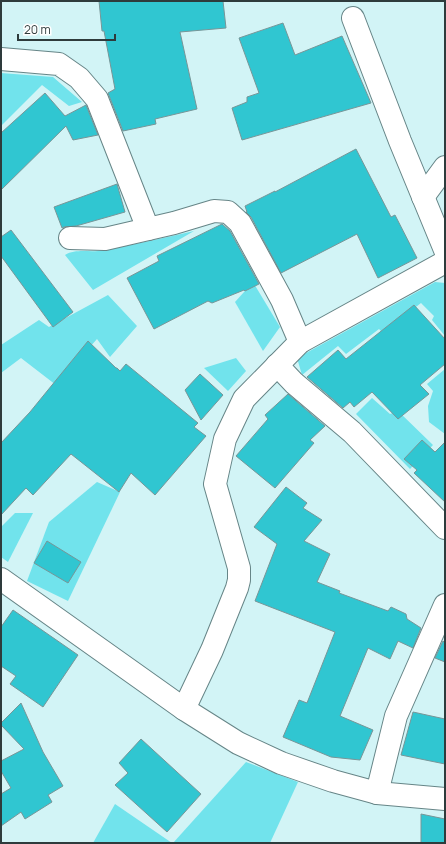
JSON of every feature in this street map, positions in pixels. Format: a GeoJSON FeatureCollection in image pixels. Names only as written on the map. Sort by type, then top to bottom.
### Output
{"type":"FeatureCollection","features":[{"type":"Feature","properties":{"kind":"street"},"geometry":{"type":"LineString","coordinates":[[353,18],[445,250]]}},
{"type":"Feature","properties":{"kind":"street"},"geometry":{"type":"LineString","coordinates":[[1,59],[59,64],[79,78],[97,99],[148,228]]}},
{"type":"Feature","properties":{"kind":"street"},"geometry":{"type":"LineString","coordinates":[[423,197],[445,167]]}},
{"type":"Feature","properties":{"kind":"street"},"geometry":{"type":"LineString","coordinates":[[70,238],[105,239],[174,223],[214,211],[228,212],[240,223],[282,300],[300,342]]}},
{"type":"Feature","properties":{"kind":"street"},"geometry":{"type":"LineString","coordinates":[[184,709],[212,650],[239,580],[239,568],[215,484],[224,439],[244,399],[300,342],[445,262]]}},
{"type":"Feature","properties":{"kind":"street"},"geometry":{"type":"LineString","coordinates":[[277,365],[294,383],[352,432],[445,528]]}},
{"type":"Feature","properties":{"kind":"street"},"geometry":{"type":"LineString","coordinates":[[1,579],[184,709],[238,743],[281,763],[333,781],[377,793],[445,799]]}},
{"type":"Feature","properties":{"kind":"street"},"geometry":{"type":"LineString","coordinates":[[377,793],[396,716],[445,605]]}},
{"type":"Feature","properties":{"kind":"shaded area"},"geometry":{"type":"Polygon","coordinates":[[[1,73],[53,77],[82,102],[69,106],[42,85],[1,126],[1,73]]]}},
{"type":"Feature","properties":{"kind":"shaded area"},"geometry":{"type":"Polygon","coordinates":[[[194,231],[93,290],[65,255],[77,251],[98,251],[110,249],[194,231]]]}},
{"type":"Feature","properties":{"kind":"shaded area"},"geometry":{"type":"Polygon","coordinates":[[[253,282],[280,327],[263,351],[235,302],[253,282]]]}},
{"type":"Feature","properties":{"kind":"shaded area"},"geometry":{"type":"Polygon","coordinates":[[[435,282],[445,283],[445,336],[432,320],[434,316],[421,303],[403,317],[386,336],[379,329],[346,354],[338,346],[302,375],[297,358],[435,282]]]}},
{"type":"Feature","properties":{"kind":"shaded area"},"geometry":{"type":"Polygon","coordinates":[[[108,295],[137,326],[110,357],[97,339],[56,385],[21,358],[1,373],[1,345],[39,320],[49,327],[108,295]]]}},
{"type":"Feature","properties":{"kind":"shaded area"},"geometry":{"type":"Polygon","coordinates":[[[236,358],[246,371],[228,391],[204,368],[236,358]]]}},
{"type":"Feature","properties":{"kind":"shaded area"},"geometry":{"type":"Polygon","coordinates":[[[445,369],[445,434],[429,422],[428,406],[433,391],[427,384],[445,369]]]}},
{"type":"Feature","properties":{"kind":"shaded area"},"geometry":{"type":"Polygon","coordinates":[[[372,398],[390,414],[398,411],[433,445],[410,469],[356,414],[372,398]]]}},
{"type":"Feature","properties":{"kind":"shaded area"},"geometry":{"type":"Polygon","coordinates":[[[97,482],[120,492],[68,601],[27,581],[49,522],[97,482]]]}},
{"type":"Feature","properties":{"kind":"shaded area"},"geometry":{"type":"Polygon","coordinates":[[[15,513],[33,513],[8,562],[1,557],[1,527],[15,513]]]}},
{"type":"Feature","properties":{"kind":"shaded area"},"geometry":{"type":"Polygon","coordinates":[[[246,762],[298,782],[270,843],[173,843],[246,762]]]}},
{"type":"Feature","properties":{"kind":"shaded area"},"geometry":{"type":"Polygon","coordinates":[[[115,804],[172,843],[93,843],[115,804]]]}},
{"type":"Feature","properties":{"kind":"building"},"geometry":{"type":"Polygon","coordinates":[[[99,1],[223,1],[226,28],[180,32],[197,109],[155,119],[156,124],[123,131],[108,93],[115,89],[104,31],[102,31],[99,1]]]}},
{"type":"Feature","properties":{"kind":"building"},"geometry":{"type":"Polygon","coordinates":[[[283,23],[295,55],[342,36],[371,103],[242,140],[232,108],[247,102],[247,97],[259,93],[239,38],[283,23]]]}},
{"type":"Feature","properties":{"kind":"building"},"geometry":{"type":"Polygon","coordinates":[[[45,93],[65,116],[86,105],[98,135],[73,140],[66,126],[1,190],[1,133],[45,93]]]}},
{"type":"Feature","properties":{"kind":"building"},"geometry":{"type":"Polygon","coordinates":[[[356,149],[391,217],[395,215],[417,258],[378,278],[357,234],[281,273],[251,217],[246,212],[245,206],[275,192],[356,149]]]}},
{"type":"Feature","properties":{"kind":"building"},"geometry":{"type":"Polygon","coordinates":[[[117,184],[125,212],[76,226],[62,228],[54,207],[117,184]]]}},
{"type":"Feature","properties":{"kind":"building"},"geometry":{"type":"Polygon","coordinates":[[[222,224],[230,231],[259,284],[245,291],[244,290],[212,303],[208,301],[154,329],[127,278],[159,261],[157,256],[222,224]]]}},
{"type":"Feature","properties":{"kind":"building"},"geometry":{"type":"Polygon","coordinates":[[[11,230],[73,312],[53,327],[1,256],[1,237],[11,230]]]}},
{"type":"Feature","properties":{"kind":"building"},"geometry":{"type":"Polygon","coordinates":[[[414,305],[445,339],[445,364],[420,385],[429,394],[398,419],[372,392],[354,407],[350,402],[343,408],[307,377],[338,350],[346,359],[414,305]]]}},
{"type":"Feature","properties":{"kind":"building"},"geometry":{"type":"Polygon","coordinates":[[[88,341],[120,371],[126,364],[198,423],[194,427],[206,436],[155,495],[131,473],[119,492],[71,454],[33,495],[26,488],[1,515],[1,443],[30,412],[88,341]]]}},
{"type":"Feature","properties":{"kind":"building"},"geometry":{"type":"Polygon","coordinates":[[[200,374],[223,395],[201,420],[185,390],[200,374]]]}},
{"type":"Feature","properties":{"kind":"building"},"geometry":{"type":"Polygon","coordinates":[[[288,394],[325,426],[310,440],[314,443],[275,488],[236,456],[268,419],[265,415],[288,394]]]}},
{"type":"Feature","properties":{"kind":"building"},"geometry":{"type":"Polygon","coordinates":[[[422,440],[435,452],[445,442],[445,502],[414,473],[417,470],[404,459],[422,440]]]}},
{"type":"Feature","properties":{"kind":"building"},"geometry":{"type":"Polygon","coordinates":[[[286,487],[307,503],[303,508],[322,520],[304,541],[330,554],[317,582],[340,591],[339,593],[388,611],[391,607],[406,614],[407,619],[421,628],[413,648],[398,641],[390,659],[368,648],[340,716],[373,730],[360,760],[331,757],[283,737],[299,700],[307,703],[335,632],[255,601],[277,544],[254,527],[286,487]]]}},
{"type":"Feature","properties":{"kind":"building"},"geometry":{"type":"Polygon","coordinates":[[[47,541],[81,562],[68,583],[34,563],[47,541]]]}},
{"type":"Feature","properties":{"kind":"building"},"geometry":{"type":"Polygon","coordinates":[[[13,610],[78,655],[43,707],[10,684],[16,676],[1,666],[1,627],[13,610]]]}},
{"type":"Feature","properties":{"kind":"building"},"geometry":{"type":"Polygon","coordinates":[[[443,641],[445,643],[445,662],[435,658],[443,641]]]}},
{"type":"Feature","properties":{"kind":"building"},"geometry":{"type":"Polygon","coordinates":[[[21,703],[43,752],[63,786],[48,795],[52,802],[25,819],[21,812],[1,826],[1,794],[11,788],[1,771],[1,761],[24,749],[1,725],[1,723],[21,703]]]}},
{"type":"Feature","properties":{"kind":"building"},"geometry":{"type":"Polygon","coordinates":[[[413,712],[445,719],[445,764],[401,755],[413,712]]]}},
{"type":"Feature","properties":{"kind":"building"},"geometry":{"type":"Polygon","coordinates":[[[141,739],[201,794],[167,832],[115,785],[128,773],[119,763],[141,739]]]}},
{"type":"Feature","properties":{"kind":"building"},"geometry":{"type":"Polygon","coordinates":[[[421,814],[445,819],[445,843],[421,843],[421,814]]]}}]}
